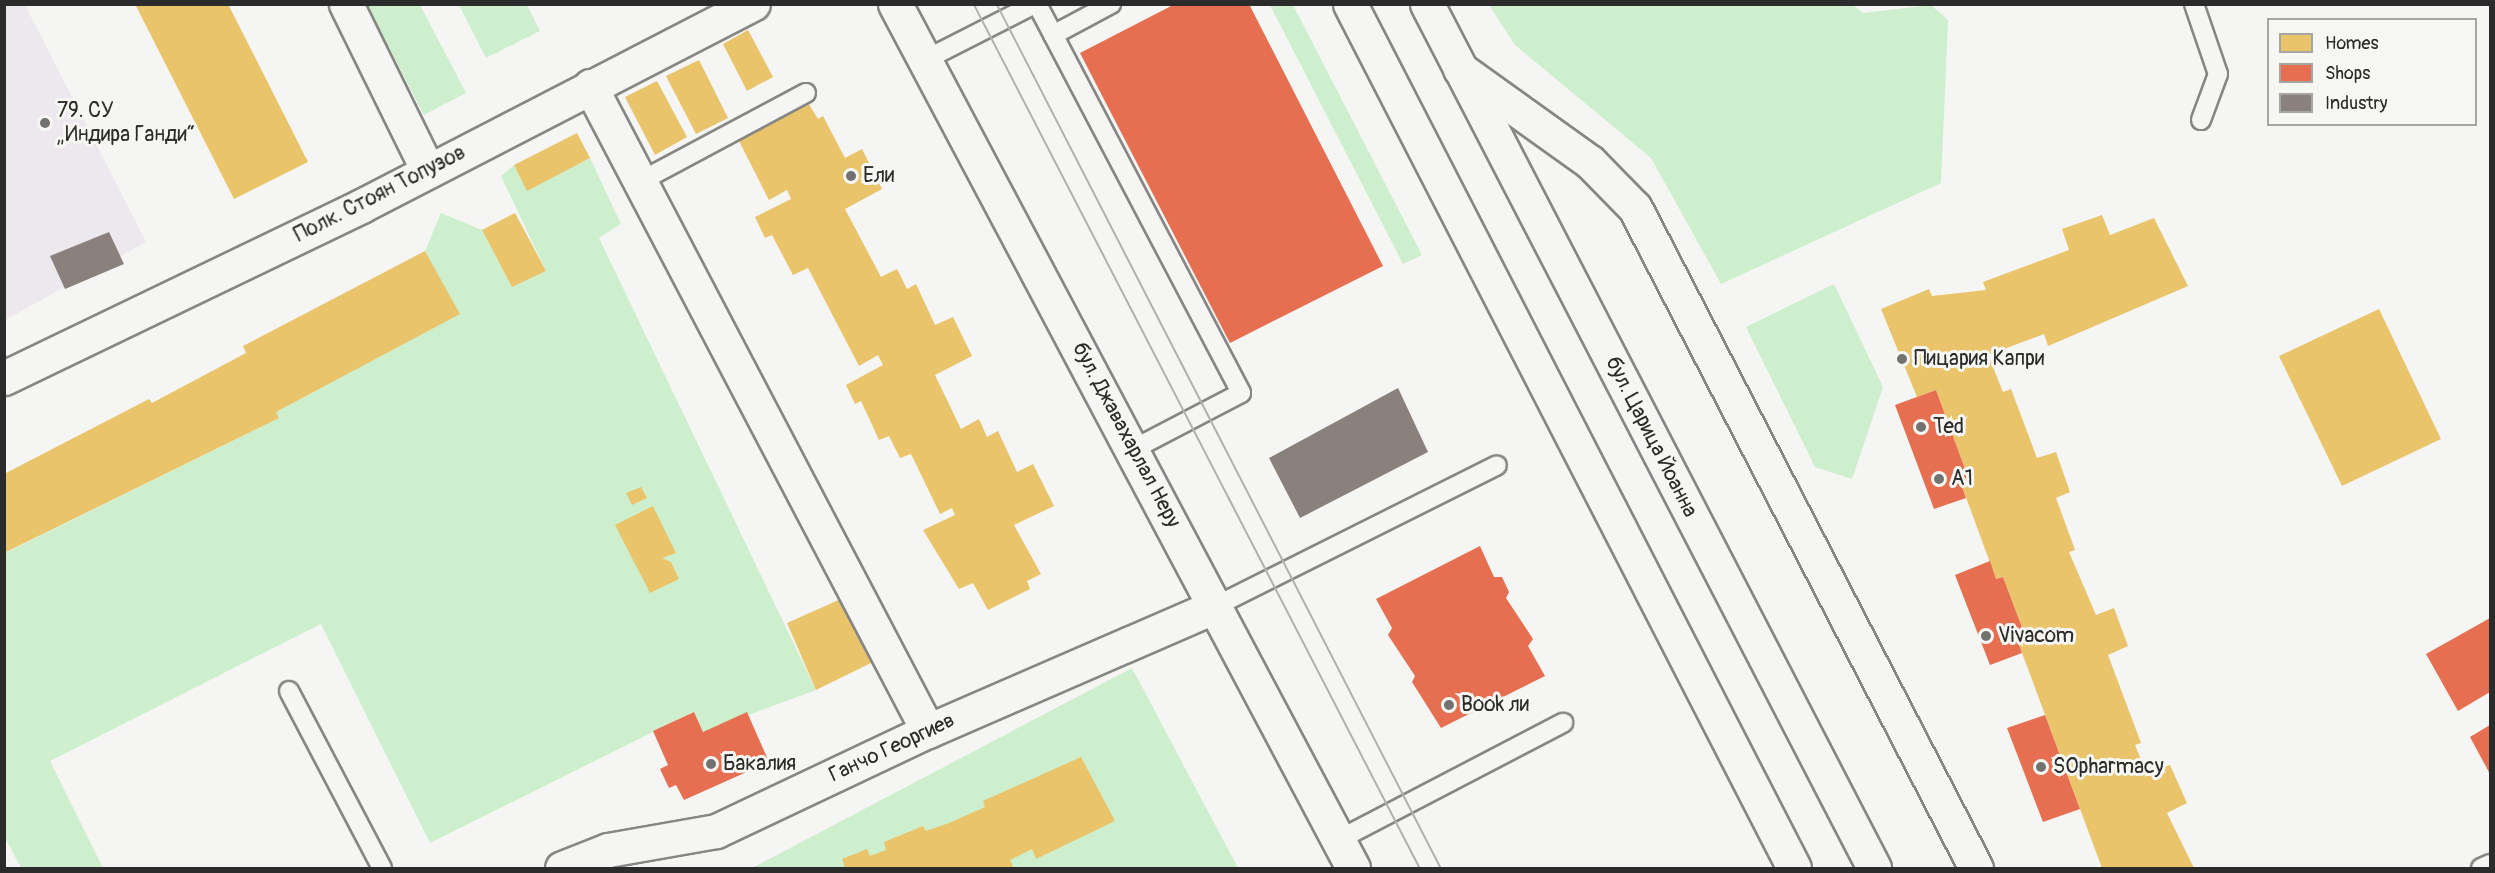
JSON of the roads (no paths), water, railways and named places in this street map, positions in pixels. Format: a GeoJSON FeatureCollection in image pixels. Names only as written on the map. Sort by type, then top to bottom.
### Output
{"type":"FeatureCollection","features":[{"type":"Feature","properties":{"kind":"street"},"geometry":{"type":"LineString","coordinates":[[346,4],[428,171]]}},
{"type":"Feature","properties":{"kind":"street","name":"бул. Джавахарлал Неру"},"geometry":{"type":"LineString","coordinates":[[895,4],[1134,449],[1353,868]]}},
{"type":"Feature","properties":{"kind":"street"},"geometry":{"type":"LineString","coordinates":[[1350,4],[1794,868]]}},
{"type":"Feature","properties":{"kind":"street","name":"бул. Царица Йоанна"},"geometry":{"type":"LineString","coordinates":[[1427,4],[1874,868]]}},
{"type":"Feature","properties":{"kind":"street","name":"Полк. Стоян Топузов"},"geometry":{"type":"LineString","coordinates":[[4,378],[428,171],[743,7]]}},
{"type":"Feature","properties":{"kind":"street"},"geometry":{"type":"LineString","coordinates":[[1460,69],[1590,162],[1635,208],[1976,868]]}},
{"type":"Feature","properties":{"kind":"street"},"geometry":{"type":"LineString","coordinates":[[590,86],[928,731]]}},
{"type":"Feature","properties":{"kind":"street","name":"Ганчо Георгиев"},"geometry":{"type":"LineString","coordinates":[[562,868],[608,850],[716,831],[928,731],[1216,606]]}},
{"type":"Feature","properties":{"kind":"lane"},"geometry":{"type":"LineString","coordinates":[[925,60],[1036,4],[1053,35],[1240,393],[1134,449]]}},
{"type":"Feature","properties":{"kind":"lane"},"geometry":{"type":"LineString","coordinates":[[1053,35],[1111,4]]}},
{"type":"Feature","properties":{"kind":"lane"},"geometry":{"type":"LineString","coordinates":[[2194,4],[2218,74],[2201,120]]}},
{"type":"Feature","properties":{"kind":"lane"},"geometry":{"type":"LineString","coordinates":[[641,181],[806,93]]}},
{"type":"Feature","properties":{"kind":"lane"},"geometry":{"type":"LineString","coordinates":[[1216,606],[1497,465]]}},
{"type":"Feature","properties":{"kind":"lane"},"geometry":{"type":"LineString","coordinates":[[289,691],[382,868]]}},
{"type":"Feature","properties":{"kind":"lane"},"geometry":{"type":"LineString","coordinates":[[1338,840],[1563,723]]}},
{"type":"Feature","properties":{"kind":"lane"},"geometry":{"type":"LineString","coordinates":[[2481,868],[2490,864]]}},
{"type":"Feature","properties":{"kind":"tram line"},"geometry":{"type":"LineString","coordinates":[[974,4],[1420,868]]}},
{"type":"Feature","properties":{"kind":"tram line"},"geometry":{"type":"LineString","coordinates":[[997,4],[1441,868]]}},
{"type":"Feature","properties":{"kind":"place","name":"79. СУ „Индира Ганди“"},"geometry":{"type":"Point","coordinates":[45,123]}},
{"type":"Feature","properties":{"kind":"place","name":"Ели"},"geometry":{"type":"Point","coordinates":[851,176]}},
{"type":"Feature","properties":{"kind":"place","name":"Пицария Капри"},"geometry":{"type":"Point","coordinates":[1902,359]}},
{"type":"Feature","properties":{"kind":"place","name":"Ted"},"geometry":{"type":"Point","coordinates":[1921,427]}},
{"type":"Feature","properties":{"kind":"place","name":"A1"},"geometry":{"type":"Point","coordinates":[1939,479]}},
{"type":"Feature","properties":{"kind":"place","name":"Vivacom"},"geometry":{"type":"Point","coordinates":[1986,636]}},
{"type":"Feature","properties":{"kind":"place","name":"Book ли"},"geometry":{"type":"Point","coordinates":[1449,705]}},
{"type":"Feature","properties":{"kind":"place","name":"Бакалия"},"geometry":{"type":"Point","coordinates":[711,764]}},
{"type":"Feature","properties":{"kind":"place","name":"SOpharmacy"},"geometry":{"type":"Point","coordinates":[2041,767]}}]}
